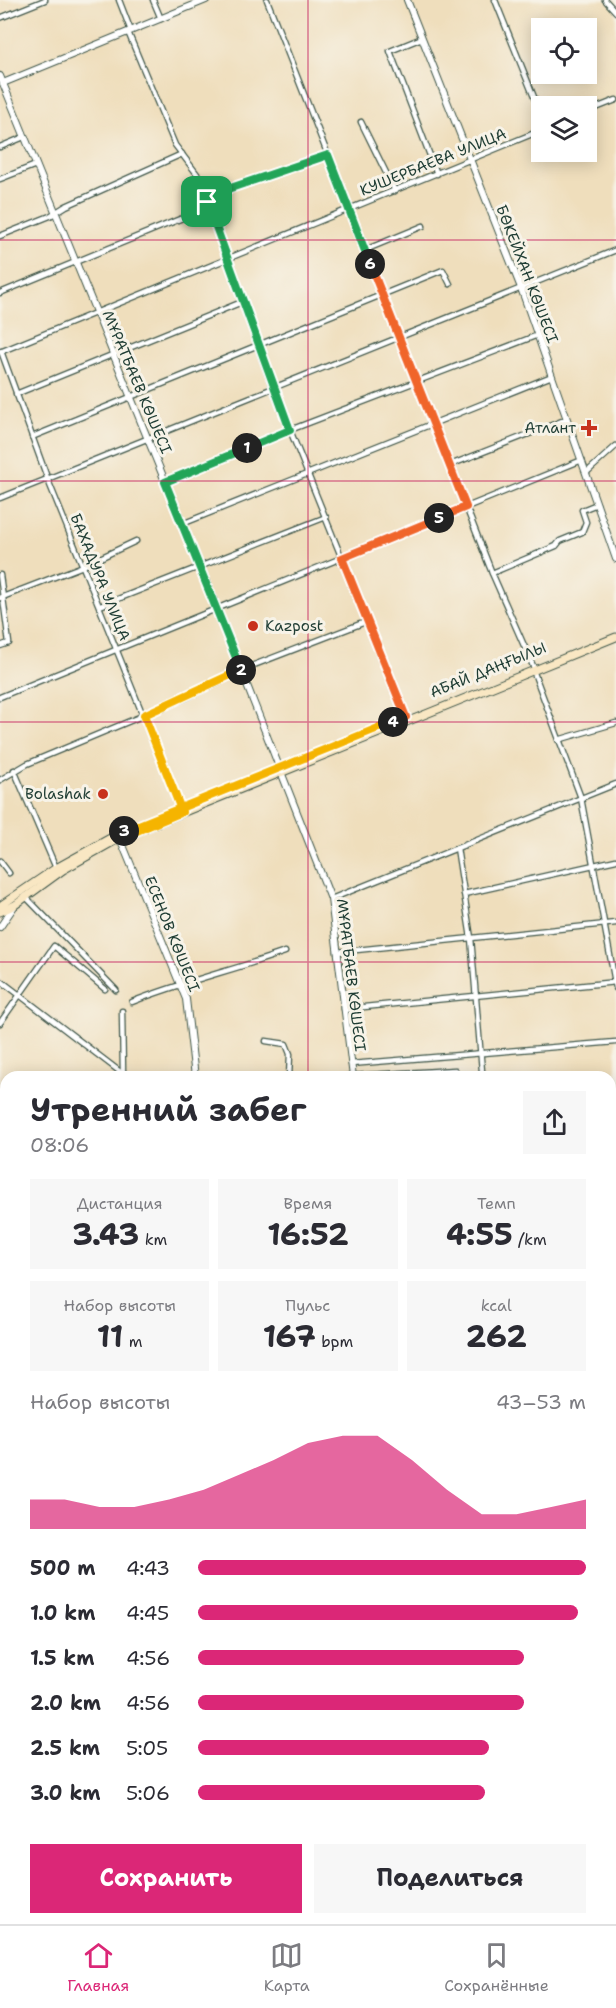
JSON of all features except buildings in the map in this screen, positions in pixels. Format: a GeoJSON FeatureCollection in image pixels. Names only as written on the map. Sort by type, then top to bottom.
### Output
{"type":"FeatureCollection","features":[{"type":"Feature","properties":{"kind":"main road"},"geometry":{"type":"LineString","coordinates":[[533,669],[616,635]]}},
{"type":"Feature","properties":{"kind":"main road","name":"АБАЙ ДАҢҒЫЛЫ"},"geometry":{"type":"LineString","coordinates":[[281,770],[406,717],[533,669]]}},
{"type":"Feature","properties":{"kind":"main road","name":"АБАЙ ДАҢҒЫЛЫ"},"geometry":{"type":"LineString","coordinates":[[14,902],[60,867],[119,836],[533,669]]}},
{"type":"Feature","properties":{"kind":"main road","name":"АБАЙ ДАҢҒЫЛЫ"},"geometry":{"type":"LineString","coordinates":[[14,902],[25,896],[60,867]]}},
{"type":"Feature","properties":{"kind":"main road"},"geometry":{"type":"LineString","coordinates":[[2,909],[14,902]]}},
{"type":"Feature","properties":{"kind":"street"},"geometry":{"type":"LineString","coordinates":[[0,18],[45,0]]}},
{"type":"Feature","properties":{"kind":"street"},"geometry":{"type":"LineString","coordinates":[[119,0],[175,145],[197,174],[273,388],[406,717]]}},
{"type":"Feature","properties":{"kind":"street"},"geometry":{"type":"LineString","coordinates":[[153,0],[161,19]]}},
{"type":"Feature","properties":{"kind":"street"},"geometry":{"type":"LineString","coordinates":[[2,83],[206,0]]}},
{"type":"Feature","properties":{"kind":"street"},"geometry":{"type":"LineString","coordinates":[[267,0],[492,573],[533,669],[581,798],[616,984],[344,1009]]}},
{"type":"Feature","properties":{"kind":"street","name":"БӨКЕЙХАН КӨШЕСІ"},"geometry":{"type":"LineString","coordinates":[[407,0],[521,288],[616,560]]}},
{"type":"Feature","properties":{"kind":"street"},"geometry":{"type":"LineString","coordinates":[[495,0],[534,96]]}},
{"type":"Feature","properties":{"kind":"street"},"geometry":{"type":"LineString","coordinates":[[605,0],[616,12]]}},
{"type":"Feature","properties":{"kind":"street"},"geometry":{"type":"LineString","coordinates":[[422,38],[390,51],[437,174]]}},
{"type":"Feature","properties":{"kind":"street","name":"МҰРАТБАЕВ КӨШЕСІ"},"geometry":{"type":"LineString","coordinates":[[0,76],[112,355],[218,609],[331,899],[352,1071]]}},
{"type":"Feature","properties":{"kind":"street"},"geometry":{"type":"LineString","coordinates":[[597,108],[616,100]]}},
{"type":"Feature","properties":{"kind":"street"},"geometry":{"type":"LineString","coordinates":[[361,122],[395,190]]}},
{"type":"Feature","properties":{"kind":"street","name":"КУШЕРБАЕВА УЛИЦА"},"geometry":{"type":"LineString","coordinates":[[0,351],[531,135]]}},
{"type":"Feature","properties":{"kind":"street"},"geometry":{"type":"LineString","coordinates":[[0,147],[24,137]]}},
{"type":"Feature","properties":{"kind":"street"},"geometry":{"type":"LineString","coordinates":[[0,236],[55,214],[66,206],[182,154]]}},
{"type":"Feature","properties":{"kind":"street"},"geometry":{"type":"LineString","coordinates":[[0,293],[202,210],[213,194],[328,155]]}},
{"type":"Feature","properties":{"kind":"street"},"geometry":{"type":"LineString","coordinates":[[0,179],[36,165]]}},
{"type":"Feature","properties":{"kind":"street"},"geometry":{"type":"LineString","coordinates":[[365,250],[423,226]]}},
{"type":"Feature","properties":{"kind":"street"},"geometry":{"type":"LineString","coordinates":[[0,498],[616,250]]}},
{"type":"Feature","properties":{"kind":"street"},"geometry":{"type":"LineString","coordinates":[[32,437],[257,343],[442,270],[450,284]]}},
{"type":"Feature","properties":{"kind":"street"},"geometry":{"type":"LineString","coordinates":[[16,394],[242,302]]}},
{"type":"Feature","properties":{"kind":"street"},"geometry":{"type":"LineString","coordinates":[[165,482],[290,430],[538,335]]}},
{"type":"Feature","properties":{"kind":"street","name":"БАХАДУРА УЛИЦА"},"geometry":{"type":"LineString","coordinates":[[0,351],[48,480],[181,810]]}},
{"type":"Feature","properties":{"kind":"street"},"geometry":{"type":"LineString","coordinates":[[182,524],[552,376]]}},
{"type":"Feature","properties":{"kind":"street"},"geometry":{"type":"LineString","coordinates":[[450,465],[567,419]]}},
{"type":"Feature","properties":{"kind":"street"},"geometry":{"type":"LineString","coordinates":[[586,473],[616,446]]}},
{"type":"Feature","properties":{"kind":"street"},"geometry":{"type":"LineString","coordinates":[[0,697],[582,460]]}},
{"type":"Feature","properties":{"kind":"street"},"geometry":{"type":"LineString","coordinates":[[492,573],[556,546],[560,541],[586,527],[582,510],[597,504]]}},
{"type":"Feature","properties":{"kind":"street"},"geometry":{"type":"LineString","coordinates":[[100,606],[199,565],[326,517]]}},
{"type":"Feature","properties":{"kind":"street"},"geometry":{"type":"LineString","coordinates":[[2,597],[83,566],[136,542]]}},
{"type":"Feature","properties":{"kind":"street"},"geometry":{"type":"LineString","coordinates":[[0,575],[9,643],[0,646]]}},
{"type":"Feature","properties":{"kind":"street"},"geometry":{"type":"LineString","coordinates":[[0,780],[14,770],[144,715],[241,670],[368,621]]}},
{"type":"Feature","properties":{"kind":"street"},"geometry":{"type":"LineString","coordinates":[[558,740],[616,723]]}},
{"type":"Feature","properties":{"kind":"street"},"geometry":{"type":"LineString","coordinates":[[14,770],[60,867]]}},
{"type":"Feature","properties":{"kind":"street"},"geometry":{"type":"LineString","coordinates":[[331,899],[616,784]]}},
{"type":"Feature","properties":{"kind":"street","name":"ЕСЕНОВ КӨШЕСІ"},"geometry":{"type":"LineString","coordinates":[[119,836],[189,1010],[194,1071]]}},
{"type":"Feature","properties":{"kind":"street"},"geometry":{"type":"LineString","coordinates":[[457,848],[471,938],[482,1071]]}},
{"type":"Feature","properties":{"kind":"street"},"geometry":{"type":"LineString","coordinates":[[464,894],[616,860]]}},
{"type":"Feature","properties":{"kind":"street"},"geometry":{"type":"LineString","coordinates":[[0,861],[9,873]]}},
{"type":"Feature","properties":{"kind":"street"},"geometry":{"type":"LineString","coordinates":[[25,896],[116,990]]}},
{"type":"Feature","properties":{"kind":"street","name":"АБАЙ ДАҢҒЫЛЫ"},"geometry":{"type":"LineString","coordinates":[[0,927],[14,902]]}},
{"type":"Feature","properties":{"kind":"street"},"geometry":{"type":"LineString","coordinates":[[0,919],[2,909]]}},
{"type":"Feature","properties":{"kind":"street"},"geometry":{"type":"LineString","coordinates":[[337,952],[616,923]]}},
{"type":"Feature","properties":{"kind":"street"},"geometry":{"type":"LineString","coordinates":[[0,1023],[55,946],[105,989]]}},
{"type":"Feature","properties":{"kind":"street"},"geometry":{"type":"LineString","coordinates":[[132,1002],[172,986],[180,986],[285,951]]}},
{"type":"Feature","properties":{"kind":"street"},"geometry":{"type":"LineString","coordinates":[[0,980],[20,993],[118,1071]]}},
{"type":"Feature","properties":{"kind":"street"},"geometry":{"type":"LineString","coordinates":[[122,1011],[123,1071]]}},
{"type":"Feature","properties":{"kind":"street"},"geometry":{"type":"LineString","coordinates":[[266,1041],[286,1044],[290,1054],[290,1071]]}},
{"type":"Feature","properties":{"kind":"street"},"geometry":{"type":"LineString","coordinates":[[351,1064],[616,1042]]}},
{"type":"Feature","properties":{"kind":"street"},"geometry":{"type":"LineString","coordinates":[[438,1071],[455,1070]]}},
{"type":"Feature","properties":{"kind":"place","name":"Атлант"},"geometry":{"type":"Point","coordinates":[589,428]}},
{"type":"Feature","properties":{"kind":"place","name":"Kazpost"},"geometry":{"type":"Point","coordinates":[253,626]}},
{"type":"Feature","properties":{"kind":"place","name":"Bolashak"},"geometry":{"type":"Point","coordinates":[103,794]}},
{"type":"Feature","properties":{"kind":"route"},"geometry":{"type":"LineString","coordinates":[[207,202],[213,194],[328,155],[466,507],[342,558],[406,717],[261,775],[180,808],[151,820],[118,833],[120,838],[182,812],[180,808],[144,715],[185,698],[241,670],[165,482],[290,430],[207,202]]}}]}
